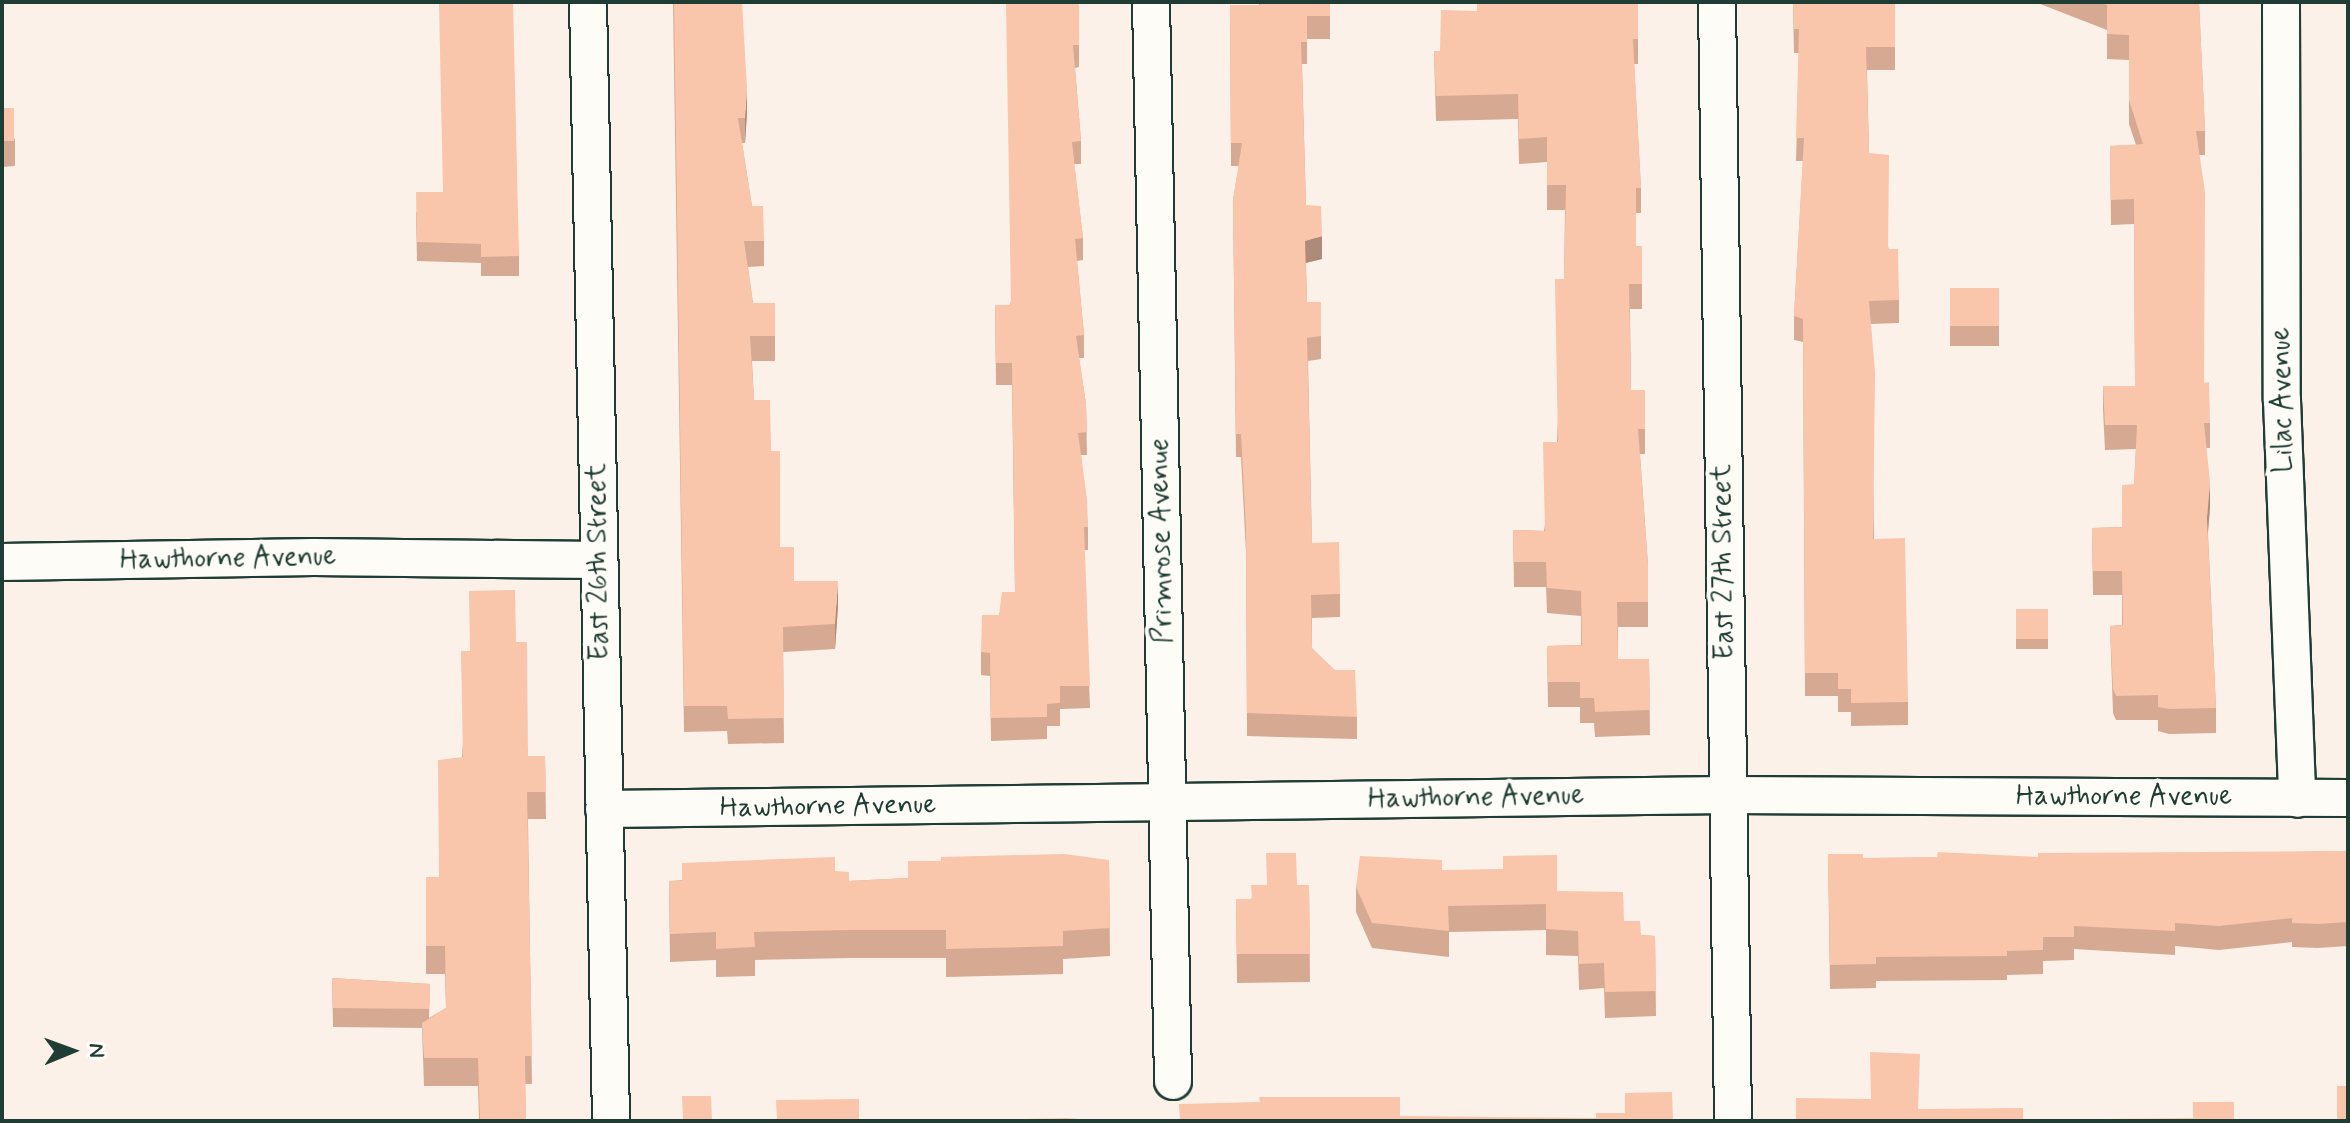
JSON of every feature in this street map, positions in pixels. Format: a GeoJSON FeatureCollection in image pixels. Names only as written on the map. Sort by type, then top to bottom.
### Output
{"type":"FeatureCollection","features":[{"type":"Feature","properties":{"kind":"street","name":"East 26th Street"},"geometry":{"type":"LineString","coordinates":[[588,2],[611,1121]]}},
{"type":"Feature","properties":{"kind":"street","name":"Primrose Avenue"},"geometry":{"type":"LineString","coordinates":[[1151,2],[1173,1081]]}},
{"type":"Feature","properties":{"kind":"street","name":"East 27th Street"},"geometry":{"type":"LineString","coordinates":[[1717,2],[1733,1121]]}},
{"type":"Feature","properties":{"kind":"street","name":"Lilac Avenue"},"geometry":{"type":"LineString","coordinates":[[2281,2],[2282,400],[2297,799]]}},
{"type":"Feature","properties":{"kind":"street","name":"Hawthorne Avenue"},"geometry":{"type":"LineString","coordinates":[[2,562],[314,557],[599,560]]}},
{"type":"Feature","properties":{"kind":"street","name":"Hawthorne Avenue"},"geometry":{"type":"LineString","coordinates":[[604,809],[1727,795],[2348,798]]}},
{"type":"Feature","properties":{"kind":"building"},"geometry":{"type":"Polygon","coordinates":[[[439,2],[513,2],[519,256],[481,257],[481,244],[417,242],[416,192],[443,192],[439,2]]]}},
{"type":"Feature","properties":{"kind":"building"},"geometry":{"type":"Polygon","coordinates":[[[674,2],[742,2],[747,88],[745,118],[738,118],[752,206],[763,206],[764,241],[744,241],[753,303],[775,303],[775,336],[750,336],[754,400],[770,400],[771,451],[780,451],[780,547],[794,547],[794,581],[838,581],[835,624],[783,627],[784,718],[728,719],[727,706],[684,706],[674,2]]]}},
{"type":"Feature","properties":{"kind":"building"},"geometry":{"type":"Polygon","coordinates":[[[1006,2],[1078,2],[1079,7],[1079,45],[1073,45],[1081,141],[1072,142],[1083,238],[1075,239],[1084,335],[1076,336],[1086,404],[1087,432],[1078,433],[1087,499],[1088,527],[1084,527],[1090,686],[1060,686],[1060,703],[1047,704],[1047,717],[991,718],[990,653],[981,652],[982,615],[999,615],[1002,592],[1015,592],[1012,363],[996,363],[995,305],[1011,305],[1006,2]]]}},
{"type":"Feature","properties":{"kind":"building"},"geometry":{"type":"Polygon","coordinates":[[[1260,2],[1330,2],[1330,16],[1307,16],[1307,42],[1301,42],[1306,205],[1321,206],[1322,236],[1305,241],[1307,302],[1321,302],[1321,336],[1307,338],[1312,543],[1339,542],[1340,594],[1311,595],[1312,648],[1335,670],[1355,670],[1357,717],[1247,713],[1246,529],[1241,434],[1236,434],[1233,200],[1242,143],[1231,143],[1230,5],[1260,5],[1260,2]]]}},
{"type":"Feature","properties":{"kind":"building"},"geometry":{"type":"Polygon","coordinates":[[[1477,2],[1638,3],[1638,39],[1633,39],[1641,188],[1636,188],[1636,246],[1642,246],[1642,284],[1629,284],[1631,390],[1645,390],[1645,429],[1638,429],[1648,602],[1617,602],[1618,659],[1649,659],[1650,710],[1595,712],[1594,698],[1580,698],[1580,682],[1548,682],[1547,646],[1582,645],[1581,591],[1547,588],[1546,562],[1514,562],[1513,530],[1545,531],[1543,442],[1558,442],[1555,279],[1564,279],[1566,185],[1547,185],[1547,137],[1519,139],[1518,94],[1436,96],[1434,51],[1440,51],[1441,10],[1477,11],[1477,2]]]}},
{"type":"Feature","properties":{"kind":"building"},"geometry":{"type":"Polygon","coordinates":[[[1793,2],[1895,2],[1895,47],[1866,47],[1869,153],[1889,155],[1888,249],[1898,249],[1899,300],[1869,301],[1875,372],[1873,539],[1905,538],[1908,702],[1851,703],[1851,689],[1838,689],[1838,673],[1805,673],[1803,319],[1794,316],[1804,138],[1796,138],[1799,29],[1794,29],[1793,2]]]}},
{"type":"Feature","properties":{"kind":"building"},"geometry":{"type":"Polygon","coordinates":[[[2099,2],[2199,2],[2205,131],[2196,131],[2205,192],[2204,383],[2209,382],[2210,423],[2204,423],[2210,482],[2207,518],[2216,708],[2169,709],[2158,707],[2158,695],[2116,696],[2110,626],[2123,625],[2122,571],[2093,571],[2092,528],[2122,527],[2122,485],[2134,484],[2137,425],[2105,425],[2103,386],[2135,386],[2134,199],[2111,200],[2110,146],[2143,144],[2129,100],[2129,35],[2107,34],[2107,5],[2099,2]]]}},
{"type":"Feature","properties":{"kind":"building"},"geometry":{"type":"Polygon","coordinates":[[[2,108],[14,108],[14,141],[2,141],[2,108]]]}},
{"type":"Feature","properties":{"kind":"building"},"geometry":{"type":"Polygon","coordinates":[[[1950,288],[1999,288],[1999,326],[1950,326],[1950,288]]]}},
{"type":"Feature","properties":{"kind":"building"},"geometry":{"type":"Polygon","coordinates":[[[515,590],[516,642],[527,642],[528,756],[545,756],[546,792],[527,792],[532,1056],[525,1056],[526,1121],[480,1121],[478,1058],[424,1058],[422,1023],[446,1008],[445,946],[426,946],[426,877],[439,877],[438,760],[463,757],[461,651],[470,651],[469,591],[515,590]]]}},
{"type":"Feature","properties":{"kind":"building"},"geometry":{"type":"Polygon","coordinates":[[[2016,609],[2048,609],[2048,639],[2016,639],[2016,609]]]}},
{"type":"Feature","properties":{"kind":"building"},"geometry":{"type":"Polygon","coordinates":[[[2348,851],[2348,922],[2292,923],[2292,918],[2219,926],[2175,923],[2175,931],[2074,926],[2074,937],[2043,937],[2043,950],[2007,951],[2007,956],[1876,957],[1876,964],[1830,965],[1828,854],[1863,854],[1863,858],[1937,857],[1938,852],[2038,857],[2038,853],[2348,851]]]}},
{"type":"Feature","properties":{"kind":"building"},"geometry":{"type":"Polygon","coordinates":[[[1266,853],[1296,853],[1297,885],[1309,885],[1310,954],[1237,954],[1236,899],[1252,899],[1251,885],[1267,885],[1266,853]]]}},
{"type":"Feature","properties":{"kind":"building"},"geometry":{"type":"Polygon","coordinates":[[[1064,854],[1109,860],[1110,928],[1063,931],[1063,946],[946,949],[946,930],[850,930],[754,932],[755,947],[716,949],[716,932],[670,934],[669,881],[682,881],[682,863],[835,857],[835,871],[849,872],[849,881],[908,878],[908,861],[941,861],[941,857],[1064,854]]]}},
{"type":"Feature","properties":{"kind":"building"},"geometry":{"type":"Polygon","coordinates":[[[1557,855],[1557,891],[1623,892],[1624,921],[1640,921],[1641,935],[1655,936],[1656,991],[1605,992],[1604,963],[1579,964],[1578,931],[1546,929],[1546,904],[1448,906],[1449,931],[1372,923],[1356,887],[1360,856],[1442,860],[1442,870],[1503,869],[1503,856],[1557,855]]]}},
{"type":"Feature","properties":{"kind":"building"},"geometry":{"type":"Polygon","coordinates":[[[332,978],[430,984],[429,1009],[333,1008],[332,978]]]}},
{"type":"Feature","properties":{"kind":"building"},"geometry":{"type":"Polygon","coordinates":[[[1870,1052],[1920,1054],[1918,1109],[2023,1108],[2023,1121],[1796,1121],[1796,1098],[1871,1099],[1870,1052]]]}},
{"type":"Feature","properties":{"kind":"building"},"geometry":{"type":"Polygon","coordinates":[[[2337,1086],[2348,1086],[2348,1121],[2337,1121],[2337,1086]]]}},
{"type":"Feature","properties":{"kind":"building"},"geometry":{"type":"Polygon","coordinates":[[[1672,1092],[1673,1121],[1180,1121],[1179,1104],[1260,1102],[1259,1097],[1400,1097],[1400,1116],[1596,1118],[1596,1113],[1625,1113],[1625,1093],[1672,1092]]]}},
{"type":"Feature","properties":{"kind":"building"},"geometry":{"type":"Polygon","coordinates":[[[682,1096],[711,1096],[712,1120],[777,1121],[677,1121],[683,1120],[682,1096]]]}},
{"type":"Feature","properties":{"kind":"building"},"geometry":{"type":"Polygon","coordinates":[[[859,1099],[859,1121],[777,1121],[776,1100],[859,1099]]]}},
{"type":"Feature","properties":{"kind":"building"},"geometry":{"type":"Polygon","coordinates":[[[2193,1102],[2234,1102],[2234,1121],[2100,1121],[2193,1118],[2193,1102]]]}},
{"type":"Feature","properties":{"kind":"building"},"geometry":{"type":"Polygon","coordinates":[[[1066,1118],[1109,1121],[980,1121],[980,1120],[1066,1118]]]}}]}
